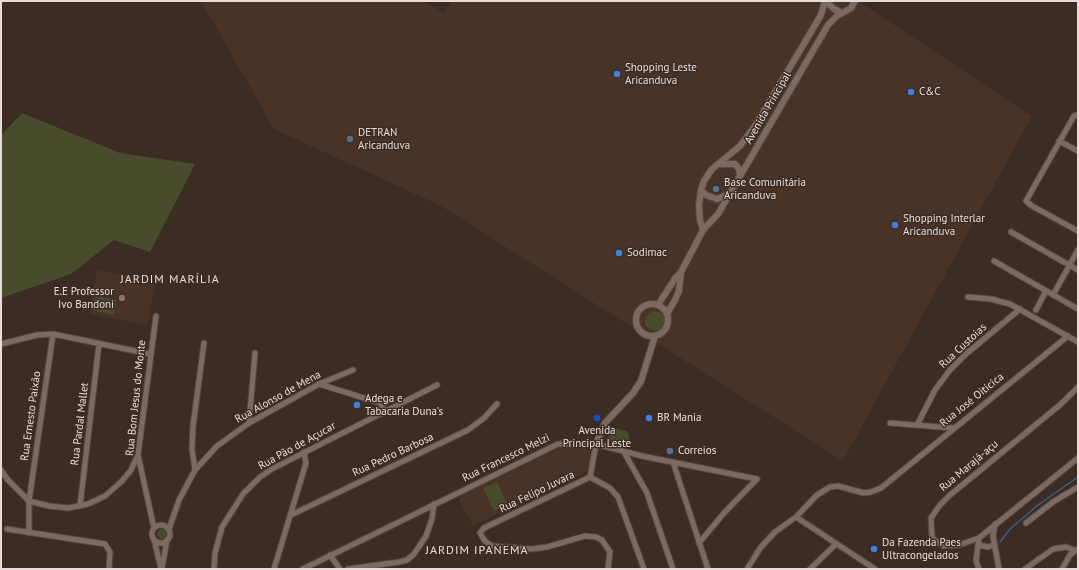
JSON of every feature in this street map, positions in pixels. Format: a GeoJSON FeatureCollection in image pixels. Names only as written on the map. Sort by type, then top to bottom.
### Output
{"type":"FeatureCollection","features":[{"type":"Feature","properties":{"kind":"street"},"geometry":{"type":"LineString","coordinates":[[825,1],[834,9],[842,13]]}},
{"type":"Feature","properties":{"kind":"street","name":"Avenida Principal"},"geometry":{"type":"LineString","coordinates":[[703,230],[700,220],[699,206],[701,190],[708,175],[718,164],[740,146],[755,126],[818,20],[825,1]]}},
{"type":"Feature","properties":{"kind":"street","name":"Avenida Principal"},"geometry":{"type":"LineString","coordinates":[[658,305],[676,277],[681,272],[703,230],[718,214],[828,25],[842,13],[851,8],[856,1]]}},
{"type":"Feature","properties":{"kind":"street"},"geometry":{"type":"LineString","coordinates":[[1078,115],[1074,116],[1026,201],[1032,206],[1078,231]]}},
{"type":"Feature","properties":{"kind":"street"},"geometry":{"type":"LineString","coordinates":[[1059,141],[1078,151]]}},
{"type":"Feature","properties":{"kind":"street"},"geometry":{"type":"LineString","coordinates":[[718,164],[735,164],[739,169],[740,176]]}},
{"type":"Feature","properties":{"kind":"street"},"geometry":{"type":"LineString","coordinates":[[701,190],[706,195],[717,199],[730,193]]}},
{"type":"Feature","properties":{"kind":"street"},"geometry":{"type":"LineString","coordinates":[[1011,232],[1078,270]]}},
{"type":"Feature","properties":{"kind":"street"},"geometry":{"type":"LineString","coordinates":[[1053,295],[1078,250]]}},
{"type":"Feature","properties":{"kind":"street"},"geometry":{"type":"LineString","coordinates":[[994,261],[1078,309]]}},
{"type":"Feature","properties":{"kind":"street","name":"Avenida Principal"},"geometry":{"type":"LineString","coordinates":[[667,314],[679,290],[681,272]]}},
{"type":"Feature","properties":{"kind":"street"},"geometry":{"type":"LineString","coordinates":[[1036,310],[1046,291]]}},
{"type":"Feature","properties":{"kind":"street"},"geometry":{"type":"LineString","coordinates":[[968,297],[1002,301],[1020,309],[1078,342]]}},
{"type":"Feature","properties":{"kind":"street"},"geometry":{"type":"LineString","coordinates":[[590,477],[596,444],[605,423],[633,393],[641,381],[655,336],[665,330],[668,325],[667,314],[658,305],[650,304],[642,308],[637,315],[636,320],[642,333],[655,336]]}},
{"type":"Feature","properties":{"kind":"street","name":"Rua Custoias"},"geometry":{"type":"LineString","coordinates":[[917,425],[935,390],[950,370],[966,354],[1020,309]]}},
{"type":"Feature","properties":{"kind":"street","name":"Rua Bom Jesus do Monte"},"geometry":{"type":"LineString","coordinates":[[154,528],[138,455],[156,316]]}},
{"type":"Feature","properties":{"kind":"street"},"geometry":{"type":"LineString","coordinates":[[1,344],[37,335],[53,334],[150,354]]}},
{"type":"Feature","properties":{"kind":"street","name":"Rua Ernesto Paixão"},"geometry":{"type":"LineString","coordinates":[[29,533],[29,501],[53,334]]}},
{"type":"Feature","properties":{"kind":"street","name":"Rua José Oiticica"},"geometry":{"type":"LineString","coordinates":[[747,569],[761,547],[775,532],[796,518],[817,495],[830,488],[838,486],[859,492],[871,492],[877,490],[1068,336]]}},
{"type":"Feature","properties":{"kind":"street"},"geometry":{"type":"LineString","coordinates":[[195,470],[192,450],[193,426],[204,343]]}},
{"type":"Feature","properties":{"kind":"street","name":"Rua Pardal Mallet"},"geometry":{"type":"LineString","coordinates":[[80,506],[99,344]]}},
{"type":"Feature","properties":{"kind":"street"},"geometry":{"type":"LineString","coordinates":[[248,423],[255,353]]}},
{"type":"Feature","properties":{"kind":"street","name":"Rua Alonso de Mena"},"geometry":{"type":"LineString","coordinates":[[169,529],[177,504],[195,470],[217,446],[248,423],[319,384],[353,370]]}},
{"type":"Feature","properties":{"kind":"street"},"geometry":{"type":"LineString","coordinates":[[319,384],[380,404],[385,411]]}},
{"type":"Feature","properties":{"kind":"street","name":"Rua Pão de Açucar"},"geometry":{"type":"LineString","coordinates":[[214,569],[215,553],[222,527],[243,494],[272,469],[438,385]]}},
{"type":"Feature","properties":{"kind":"street","name":"Rua Marajá-açu"},"geometry":{"type":"LineString","coordinates":[[979,538],[959,545],[943,546],[932,538],[931,518],[940,505],[950,495],[1061,404],[1078,387]]}},
{"type":"Feature","properties":{"kind":"street","name":"Rua Pedro Barbosa"},"geometry":{"type":"LineString","coordinates":[[291,514],[468,430],[481,421],[497,404]]}},
{"type":"Feature","properties":{"kind":"street"},"geometry":{"type":"LineString","coordinates":[[890,423],[953,428]]}},
{"type":"Feature","properties":{"kind":"street","name":"Rua Francesco Melzi"},"geometry":{"type":"LineString","coordinates":[[303,569],[558,444],[596,444],[624,452],[757,479],[724,513],[700,543]]}},
{"type":"Feature","properties":{"kind":"street"},"geometry":{"type":"LineString","coordinates":[[274,569],[306,463],[304,452]]}},
{"type":"Feature","properties":{"kind":"street"},"geometry":{"type":"LineString","coordinates":[[624,452],[647,493],[673,569]]}},
{"type":"Feature","properties":{"kind":"street"},"geometry":{"type":"LineString","coordinates":[[1,470],[8,480],[29,501],[49,506],[68,508],[97,501],[115,488],[131,470],[138,455]]}},
{"type":"Feature","properties":{"kind":"street"},"geometry":{"type":"LineString","coordinates":[[979,569],[976,561],[979,538],[1078,458]]}},
{"type":"Feature","properties":{"kind":"street"},"geometry":{"type":"LineString","coordinates":[[673,462],[708,569]]}},
{"type":"Feature","properties":{"kind":"street","name":"Rua Felipo Juvara"},"geometry":{"type":"LineString","coordinates":[[608,569],[610,552],[602,540],[596,537],[585,536],[547,547],[532,549],[492,546],[485,541],[480,533],[484,528],[590,477],[610,488],[618,497],[644,569]]}},
{"type":"Feature","properties":{"kind":"street"},"geometry":{"type":"LineString","coordinates":[[1026,523],[1053,502],[1078,487]]}},
{"type":"Feature","properties":{"kind":"street"},"geometry":{"type":"LineString","coordinates":[[348,569],[407,560],[414,554],[426,536],[432,519],[434,504]]}},
{"type":"Feature","properties":{"kind":"street"},"geometry":{"type":"LineString","coordinates":[[796,518],[875,569]]}},
{"type":"Feature","properties":{"kind":"street"},"geometry":{"type":"LineString","coordinates":[[995,524],[994,545],[999,569]]}},
{"type":"Feature","properties":{"kind":"street"},"geometry":{"type":"LineString","coordinates":[[163,525],[169,529],[170,535],[167,540],[162,569],[153,533],[154,528],[163,525]]}},
{"type":"Feature","properties":{"kind":"street"},"geometry":{"type":"LineString","coordinates":[[7,529],[105,544],[110,552],[110,569]]}},
{"type":"Feature","properties":{"kind":"street"},"geometry":{"type":"LineString","coordinates":[[154,539],[162,542],[167,540]]}},
{"type":"Feature","properties":{"kind":"street"},"geometry":{"type":"LineString","coordinates":[[810,569],[836,544]]}},
{"type":"Feature","properties":{"kind":"street"},"geometry":{"type":"LineString","coordinates":[[979,545],[988,547],[994,545]]}},
{"type":"Feature","properties":{"kind":"street"},"geometry":{"type":"LineString","coordinates":[[1025,569],[1052,549],[1066,547],[1076,550],[1067,559],[1062,569]]}},
{"type":"Feature","properties":{"kind":"street"},"geometry":{"type":"LineString","coordinates":[[330,555],[340,569]]}},
{"type":"Feature","properties":{"kind":"shaded area"},"geometry":{"type":"Polygon","coordinates":[[[201,1],[423,1],[444,13],[452,1],[858,1],[1032,116],[843,461],[441,206],[274,129],[201,1]]]}},
{"type":"Feature","properties":{"kind":"shaded area","name":"E.E Professor Ivo Bandoni"},"geometry":{"type":"Polygon","coordinates":[[[97,270],[156,281],[147,325],[89,314],[97,270]]]}},
{"type":"Feature","properties":{"kind":"shaded area"},"geometry":{"type":"Polygon","coordinates":[[[569,446],[593,447],[587,472],[473,526],[459,499],[460,495],[558,449],[569,446]]]}},
{"type":"Feature","properties":{"kind":"green space"},"geometry":{"type":"Polygon","coordinates":[[[22,113],[120,153],[195,164],[150,252],[114,240],[71,274],[1,298],[1,135],[22,113]]]}},
{"type":"Feature","properties":{"kind":"green space"},"geometry":{"type":"Polygon","coordinates":[[[95,296],[116,300],[113,315],[92,310],[95,296]]]}},
{"type":"Feature","properties":{"kind":"green space"},"geometry":{"type":"Polygon","coordinates":[[[655,311],[662,314],[665,321],[662,328],[655,331],[648,328],[645,321],[648,314],[655,311]]]}},
{"type":"Feature","properties":{"kind":"green space"},"geometry":{"type":"Polygon","coordinates":[[[609,427],[626,431],[629,434],[629,443],[608,441],[609,427]]]}},
{"type":"Feature","properties":{"kind":"green space"},"geometry":{"type":"Polygon","coordinates":[[[497,482],[507,504],[494,511],[483,488],[497,482]]]}},
{"type":"Feature","properties":{"kind":"green space"},"geometry":{"type":"Polygon","coordinates":[[[160,529],[164,529],[166,530],[166,538],[160,539],[157,536],[157,532],[160,529]]]}},
{"type":"Feature","properties":{"kind":"waterway"},"geometry":{"type":"LineString","coordinates":[[1000,542],[1010,529],[1038,505],[1078,477]]}},
{"type":"Feature","properties":{"kind":"place","name":"Shopping Leste Aricanduva"},"geometry":{"type":"Point","coordinates":[617,74]}},
{"type":"Feature","properties":{"kind":"place","name":"C&C"},"geometry":{"type":"Point","coordinates":[911,92]}},
{"type":"Feature","properties":{"kind":"place","name":"DETRAN Aricanduva"},"geometry":{"type":"Point","coordinates":[350,139]}},
{"type":"Feature","properties":{"kind":"place","name":"Base Comunitária Aricanduva"},"geometry":{"type":"Point","coordinates":[716,189]}},
{"type":"Feature","properties":{"kind":"place","name":"Shopping Interlar Aricanduva"},"geometry":{"type":"Point","coordinates":[895,225]}},
{"type":"Feature","properties":{"kind":"place","name":"Sodimac"},"geometry":{"type":"Point","coordinates":[619,253]}},
{"type":"Feature","properties":{"kind":"place","name":"E.E Professor Ivo Bandoni"},"geometry":{"type":"Point","coordinates":[122,298]}},
{"type":"Feature","properties":{"kind":"place","name":"Adega e Tabacaria Duna's"},"geometry":{"type":"Point","coordinates":[357,405]}},
{"type":"Feature","properties":{"kind":"place","name":"Avenida Principal Leste"},"geometry":{"type":"Point","coordinates":[597,418]}},
{"type":"Feature","properties":{"kind":"place","name":"BR Mania"},"geometry":{"type":"Point","coordinates":[649,418]}},
{"type":"Feature","properties":{"kind":"place","name":"Correios"},"geometry":{"type":"Point","coordinates":[670,451]}},
{"type":"Feature","properties":{"kind":"place","name":"Da Fazenda Paes Ultracongelados"},"geometry":{"type":"Point","coordinates":[874,549]}},
{"type":"Feature","properties":{"kind":"district","name":"JARDIM MARÍLIA"},"geometry":{"type":"Point","coordinates":[170,280]}},
{"type":"Feature","properties":{"kind":"district","name":"JARDIM IPANEMA"},"geometry":{"type":"Point","coordinates":[477,551]}}]}
